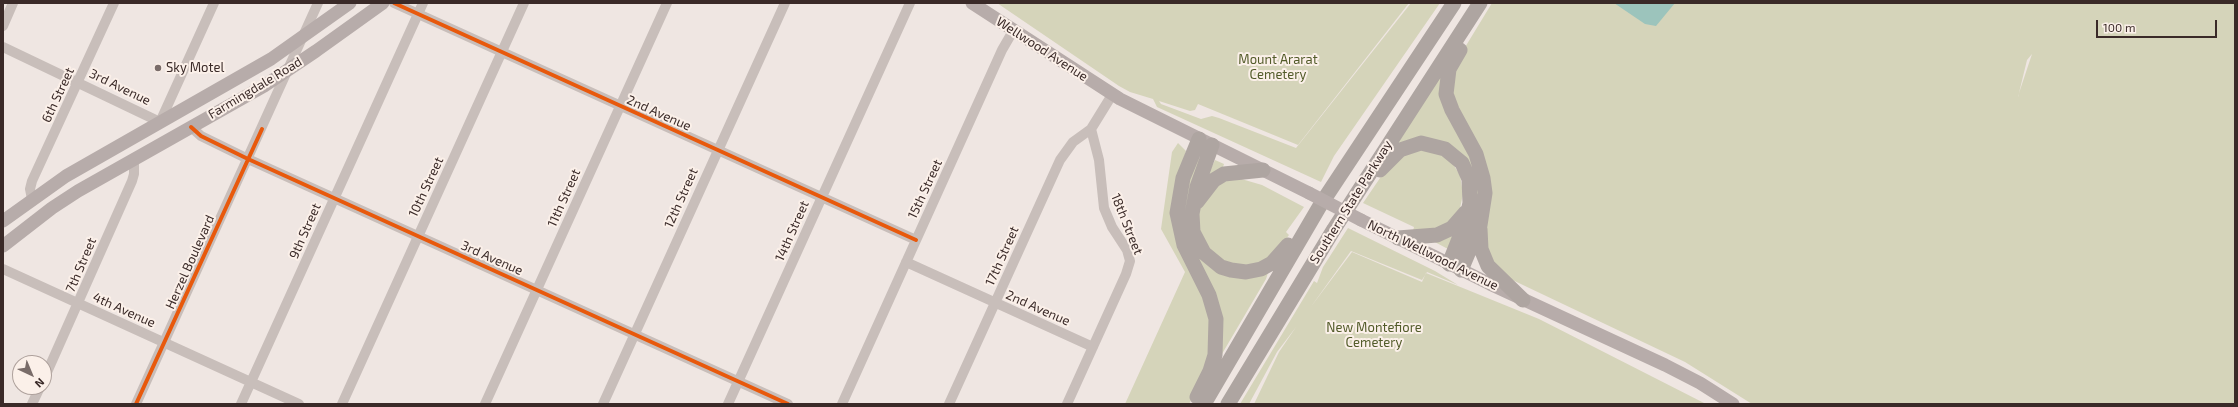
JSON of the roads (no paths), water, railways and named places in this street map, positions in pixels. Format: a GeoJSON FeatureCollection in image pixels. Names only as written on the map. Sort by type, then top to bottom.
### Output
{"type":"FeatureCollection","features":[{"type":"Feature","properties":{"kind":"highway","name":"Southern State Parkway"},"geometry":{"type":"LineString","coordinates":[[1204,404],[1321,204],[1454,3]]}},
{"type":"Feature","properties":{"kind":"highway","name":"Southern State Parkway"},"geometry":{"type":"LineString","coordinates":[[1228,404],[1334,229],[1478,5]]}},
{"type":"Feature","properties":{"kind":"highway"},"geometry":{"type":"LineString","coordinates":[[1478,5],[1460,48],[1451,64],[1446,88],[1449,104],[1472,146],[1482,174],[1484,202],[1480,225],[1481,249],[1485,262],[1494,273],[1523,300]]}},
{"type":"Feature","properties":{"kind":"highway"},"geometry":{"type":"LineString","coordinates":[[1206,142],[1193,208],[1194,232],[1204,253],[1212,261],[1226,269],[1246,272],[1261,269],[1275,260],[1321,204]]}},
{"type":"Feature","properties":{"kind":"highway"},"geometry":{"type":"LineString","coordinates":[[1194,404],[1213,362],[1217,335],[1214,307],[1184,245],[1178,219],[1180,185],[1206,142]]}},
{"type":"Feature","properties":{"kind":"highway"},"geometry":{"type":"LineString","coordinates":[[1334,229],[1389,159],[1404,148],[1417,144],[1441,147],[1458,159],[1469,179],[1469,208],[1455,267]]}},
{"type":"Feature","properties":{"kind":"highway"},"geometry":{"type":"LineString","coordinates":[[1193,208],[1207,188],[1218,178],[1232,172],[1263,170]]}},
{"type":"Feature","properties":{"kind":"highway"},"geometry":{"type":"LineString","coordinates":[[1398,238],[1428,237],[1443,233],[1456,224],[1469,208]]}},
{"type":"Feature","properties":{"kind":"highway"},"geometry":{"type":"LineString","coordinates":[[1455,267],[1480,225]]}},
{"type":"Feature","properties":{"kind":"main road","name":"Farmingdale Road"},"geometry":{"type":"LineString","coordinates":[[3,221],[66,176],[253,70],[350,3]]}},
{"type":"Feature","properties":{"kind":"main road","name":"Farmingdale Road"},"geometry":{"type":"LineString","coordinates":[[3,246],[58,204],[191,126],[264,86],[383,3]]}},
{"type":"Feature","properties":{"kind":"main road","name":"Wellwood Avenue"},"geometry":{"type":"LineString","coordinates":[[972,3],[1112,95]]}},
{"type":"Feature","properties":{"kind":"main road","name":"North Wellwood Avenue"},"geometry":{"type":"LineString","coordinates":[[1112,95],[1455,267],[1664,365],[1700,383],[1733,404]]}},
{"type":"Feature","properties":{"kind":"street"},"geometry":{"type":"LineString","coordinates":[[3,26],[13,3]]}},
{"type":"Feature","properties":{"kind":"street","name":"6th Street"},"geometry":{"type":"LineString","coordinates":[[32,199],[30,189],[32,181],[114,3]]}},
{"type":"Feature","properties":{"kind":"street"},"geometry":{"type":"LineString","coordinates":[[160,122],[214,3]]}},
{"type":"Feature","properties":{"kind":"street","name":"Herzel Boulevard"},"geometry":{"type":"LineString","coordinates":[[136,404],[318,3]]}},
{"type":"Feature","properties":{"kind":"street","name":"2nd Avenue"},"geometry":{"type":"LineString","coordinates":[[394,3],[916,240]]}},
{"type":"Feature","properties":{"kind":"street","name":"9th Street"},"geometry":{"type":"LineString","coordinates":[[241,404],[424,3]]}},
{"type":"Feature","properties":{"kind":"street","name":"10th Street"},"geometry":{"type":"LineString","coordinates":[[342,404],[524,3]]}},
{"type":"Feature","properties":{"kind":"street","name":"11th Street"},"geometry":{"type":"LineString","coordinates":[[485,404],[667,3]]}},
{"type":"Feature","properties":{"kind":"street","name":"12th Street"},"geometry":{"type":"LineString","coordinates":[[603,404],[785,3]]}},
{"type":"Feature","properties":{"kind":"street","name":"14th Street"},"geometry":{"type":"LineString","coordinates":[[728,404],[910,3]]}},
{"type":"Feature","properties":{"kind":"street","name":"15th Street"},"geometry":{"type":"LineString","coordinates":[[842,404],[1002,50],[1013,31]]}},
{"type":"Feature","properties":{"kind":"street","name":"3rd Avenue"},"geometry":{"type":"LineString","coordinates":[[3,47],[160,122]]}},
{"type":"Feature","properties":{"kind":"street"},"geometry":{"type":"LineString","coordinates":[[1091,129],[1112,95]]}},
{"type":"Feature","properties":{"kind":"street","name":"3rd Avenue"},"geometry":{"type":"LineString","coordinates":[[191,126],[201,136],[248,159],[788,404]]}},
{"type":"Feature","properties":{"kind":"street","name":"17th Street"},"geometry":{"type":"LineString","coordinates":[[949,404],[1062,156],[1073,142],[1091,129]]}},
{"type":"Feature","properties":{"kind":"street","name":"18th Street"},"geometry":{"type":"LineString","coordinates":[[1067,404],[1126,274],[1130,261],[1127,250],[1112,227],[1104,208],[1098,160],[1091,129]]}},
{"type":"Feature","properties":{"kind":"street","name":"7th Street"},"geometry":{"type":"LineString","coordinates":[[52,361],[132,181],[134,174],[134,159]]}},
{"type":"Feature","properties":{"kind":"street","name":"2nd Avenue"},"geometry":{"type":"LineString","coordinates":[[906,262],[1093,347]]}},
{"type":"Feature","properties":{"kind":"street","name":"4th Avenue"},"geometry":{"type":"LineString","coordinates":[[3,269],[299,404]]}},
{"type":"Feature","properties":{"kind":"water"},"geometry":{"type":"Polygon","coordinates":[[[1614,3],[1675,3],[1656,26],[1645,24],[1614,3]]]}},
{"type":"Feature","properties":{"kind":"place","name":"Sky Motel"},"geometry":{"type":"Point","coordinates":[158,68]}},
{"type":"Feature","properties":{"kind":"park label","name":"Mount Ararat Cemetery"},"geometry":{"type":"Point","coordinates":[1278,68]}},
{"type":"Feature","properties":{"kind":"park label","name":"New Montefiore Cemetery"},"geometry":{"type":"Point","coordinates":[1374,336]}}]}
